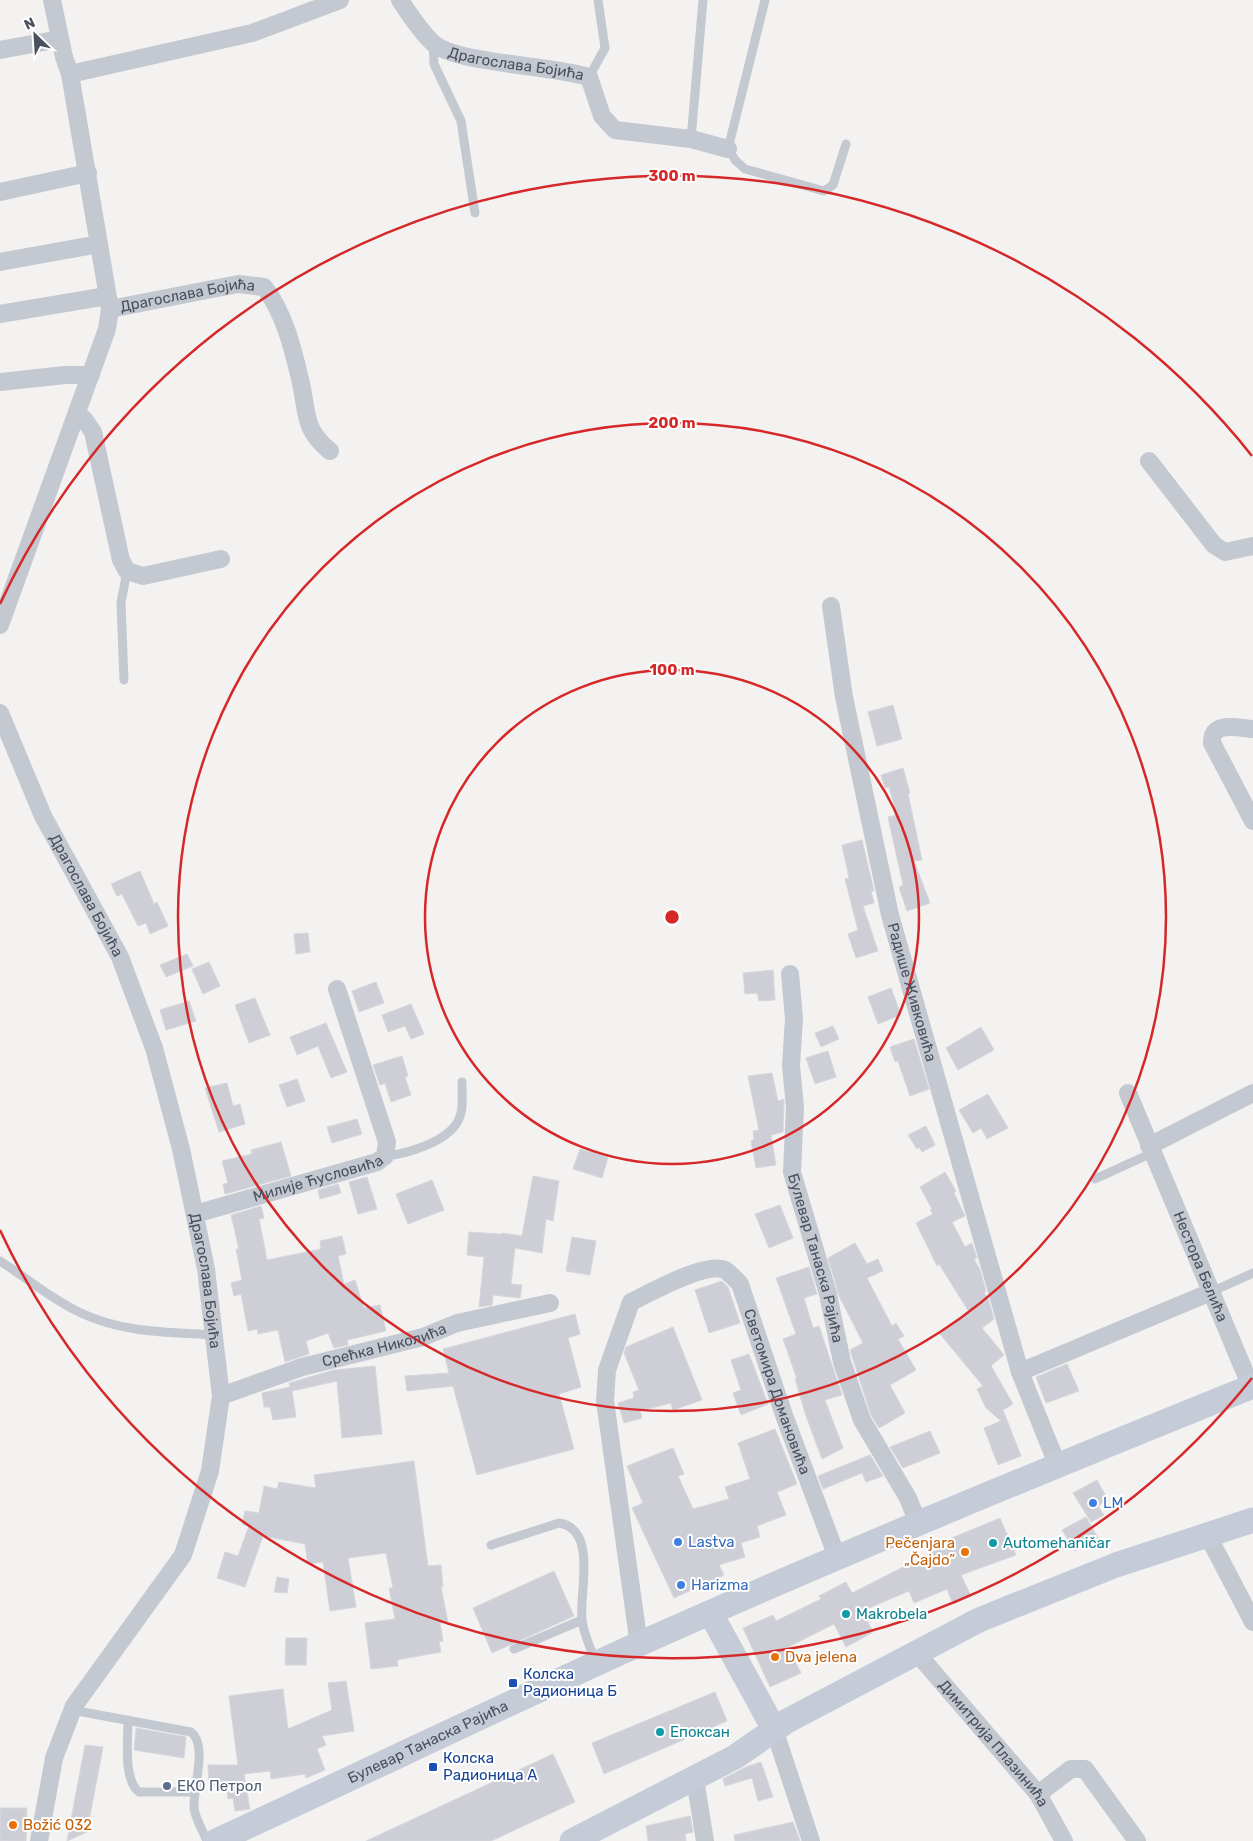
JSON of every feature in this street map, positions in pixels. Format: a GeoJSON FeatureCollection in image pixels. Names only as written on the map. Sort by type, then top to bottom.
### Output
{"type":"FeatureCollection","features":[{"type":"Feature","properties":{"kind":"main road","name":"Булевар Танаска Рајића"},"geometry":{"type":"LineString","coordinates":[[216,1841],[639,1645],[837,1557],[1057,1464],[1252,1386]]}},
{"type":"Feature","properties":{"kind":"main road"},"geometry":{"type":"LineString","coordinates":[[579,1839],[735,1757],[774,1729],[978,1620],[1116,1565],[1253,1520]]}},
{"type":"Feature","properties":{"kind":"main road"},"geometry":{"type":"LineString","coordinates":[[711,1614],[774,1729]]}},
{"type":"Feature","properties":{"kind":"street","name":"Драгослава Бојића"},"geometry":{"type":"LineString","coordinates":[[0,625],[107,329],[109,302],[88,173],[70,74],[52,0]]}},
{"type":"Feature","properties":{"kind":"street"},"geometry":{"type":"LineString","coordinates":[[70,74],[252,33],[340,0]]}},
{"type":"Feature","properties":{"kind":"street","name":"Драгослава Бојића"},"geometry":{"type":"LineString","coordinates":[[400,0],[433,44],[456,55],[556,68],[589,77],[602,116],[616,130],[691,139],[728,148]]}},
{"type":"Feature","properties":{"kind":"street"},"geometry":{"type":"LineString","coordinates":[[0,50],[60,39]]}},
{"type":"Feature","properties":{"kind":"street"},"geometry":{"type":"LineString","coordinates":[[0,192],[88,173]]}},
{"type":"Feature","properties":{"kind":"street"},"geometry":{"type":"LineString","coordinates":[[0,262],[99,244]]}},
{"type":"Feature","properties":{"kind":"street","name":"Драгослава Бојића"},"geometry":{"type":"LineString","coordinates":[[109,302],[238,284],[264,287],[276,302],[300,379],[307,421],[316,439],[330,451]]}},
{"type":"Feature","properties":{"kind":"street"},"geometry":{"type":"LineString","coordinates":[[0,314],[109,302]]}},
{"type":"Feature","properties":{"kind":"street"},"geometry":{"type":"LineString","coordinates":[[0,382],[65,375],[91,375]]}},
{"type":"Feature","properties":{"kind":"street"},"geometry":{"type":"LineString","coordinates":[[77,414],[84,419],[93,432],[121,560],[127,571],[142,576],[221,559]]}},
{"type":"Feature","properties":{"kind":"street"},"geometry":{"type":"LineString","coordinates":[[1149,461],[1214,545],[1225,552],[1253,546]]}},
{"type":"Feature","properties":{"kind":"street","name":"Радише Живковића"},"geometry":{"type":"LineString","coordinates":[[831,606],[844,697],[890,915],[1020,1372],[1057,1464]]}},
{"type":"Feature","properties":{"kind":"street","name":"Драгослава Бојића"},"geometry":{"type":"LineString","coordinates":[[0,714],[43,816],[120,957],[154,1048],[181,1149],[206,1269],[221,1396],[210,1471],[183,1555],[72,1710],[54,1758],[39,1841]]}},
{"type":"Feature","properties":{"kind":"street"},"geometry":{"type":"LineString","coordinates":[[1253,729],[1221,726],[1215,730],[1212,737],[1212,743],[1253,821]]}},
{"type":"Feature","properties":{"kind":"street","name":"Булевар Танаска Рајића"},"geometry":{"type":"LineString","coordinates":[[790,974],[794,1018],[791,1066],[795,1107],[792,1172],[828,1294],[842,1362],[850,1387],[862,1420],[904,1490],[918,1523]]}},
{"type":"Feature","properties":{"kind":"street","name":"Милије Ћусловића"},"geometry":{"type":"LineString","coordinates":[[195,1214],[377,1162],[385,1156],[387,1142],[337,989]]}},
{"type":"Feature","properties":{"kind":"street","name":"Нестора Белића"},"geometry":{"type":"LineString","coordinates":[[1128,1093],[1252,1386]]}},
{"type":"Feature","properties":{"kind":"street"},"geometry":{"type":"LineString","coordinates":[[1151,1150],[1253,1093]]}},
{"type":"Feature","properties":{"kind":"street","name":"Светомира Домановића"},"geometry":{"type":"LineString","coordinates":[[639,1645],[606,1401],[607,1370],[631,1302],[683,1277],[716,1269],[726,1270],[740,1284],[785,1418],[837,1557]]}},
{"type":"Feature","properties":{"kind":"street"},"geometry":{"type":"LineString","coordinates":[[1020,1372],[1211,1292]]}},
{"type":"Feature","properties":{"kind":"street","name":"Срећка Николића"},"geometry":{"type":"LineString","coordinates":[[221,1396],[302,1367],[422,1337],[456,1323],[550,1303]]}},
{"type":"Feature","properties":{"kind":"street"},"geometry":{"type":"LineString","coordinates":[[1207,1534],[1253,1622]]}},
{"type":"Feature","properties":{"kind":"street","name":"Димитрија Плазинића"},"geometry":{"type":"LineString","coordinates":[[916,1652],[1038,1794],[1064,1841]]}},
{"type":"Feature","properties":{"kind":"street"},"geometry":{"type":"LineString","coordinates":[[774,1729],[811,1841]]}},
{"type":"Feature","properties":{"kind":"street"},"geometry":{"type":"LineString","coordinates":[[1038,1794],[1071,1769],[1086,1769],[1137,1841]]}},
{"type":"Feature","properties":{"kind":"street"},"geometry":{"type":"LineString","coordinates":[[694,1779],[705,1841]]}},
{"type":"Feature","properties":{"kind":"lane"},"geometry":{"type":"LineString","coordinates":[[589,77],[605,48],[598,0]]}},
{"type":"Feature","properties":{"kind":"lane"},"geometry":{"type":"LineString","coordinates":[[691,139],[703,0]]}},
{"type":"Feature","properties":{"kind":"lane"},"geometry":{"type":"LineString","coordinates":[[765,0],[728,148],[736,161],[746,170],[824,191],[833,185],[846,144]]}},
{"type":"Feature","properties":{"kind":"lane"},"geometry":{"type":"LineString","coordinates":[[433,44],[434,64],[461,121],[475,213]]}},
{"type":"Feature","properties":{"kind":"lane"},"geometry":{"type":"LineString","coordinates":[[124,680],[121,603],[127,571]]}},
{"type":"Feature","properties":{"kind":"lane"},"geometry":{"type":"LineString","coordinates":[[385,1156],[401,1154],[424,1146],[453,1128],[462,1110],[462,1082]]}},
{"type":"Feature","properties":{"kind":"lane"},"geometry":{"type":"LineString","coordinates":[[1095,1179],[1151,1150]]}},
{"type":"Feature","properties":{"kind":"lane"},"geometry":{"type":"LineString","coordinates":[[0,1261],[65,1305],[97,1320],[134,1330],[214,1335]]}},
{"type":"Feature","properties":{"kind":"lane"},"geometry":{"type":"LineString","coordinates":[[1211,1292],[1253,1274]]}},
{"type":"Feature","properties":{"kind":"lane"},"geometry":{"type":"LineString","coordinates":[[491,1545],[559,1523],[571,1528],[578,1535],[584,1550],[582,1620],[596,1665]]}},
{"type":"Feature","properties":{"kind":"lane"},"geometry":{"type":"LineString","coordinates":[[514,1649],[582,1620]]}},
{"type":"Feature","properties":{"kind":"lane"},"geometry":{"type":"LineString","coordinates":[[72,1710],[191,1732],[196,1736],[200,1746],[194,1810],[207,1841]]}},
{"type":"Feature","properties":{"kind":"lane"},"geometry":{"type":"LineString","coordinates":[[128,1720],[129,1779],[135,1789],[139,1792],[195,1792]]}},
{"type":"Feature","properties":{"kind":"building"},"geometry":{"type":"Polygon","coordinates":[[[893,705],[902,739],[877,746],[868,712],[893,705]]]}},
{"type":"Feature","properties":{"kind":"building"},"geometry":{"type":"Polygon","coordinates":[[[903,768],[910,793],[908,794],[922,860],[914,861],[930,903],[907,911],[899,887],[903,885],[888,817],[897,815],[889,787],[885,788],[881,775],[903,768]]]}},
{"type":"Feature","properties":{"kind":"building"},"geometry":{"type":"Polygon","coordinates":[[[862,840],[874,891],[871,891],[874,903],[863,906],[878,951],[856,958],[848,934],[858,930],[845,879],[849,878],[842,845],[862,840]]]}},
{"type":"Feature","properties":{"kind":"building"},"geometry":{"type":"Polygon","coordinates":[[[140,871],[154,904],[157,902],[168,926],[150,934],[146,923],[138,926],[122,894],[117,896],[111,884],[140,871]]]}},
{"type":"Feature","properties":{"kind":"building"},"geometry":{"type":"Polygon","coordinates":[[[308,933],[310,952],[296,954],[294,934],[308,933]]]}},
{"type":"Feature","properties":{"kind":"building"},"geometry":{"type":"Polygon","coordinates":[[[187,954],[193,966],[166,977],[160,965],[187,954]]]}},
{"type":"Feature","properties":{"kind":"building"},"geometry":{"type":"Polygon","coordinates":[[[209,962],[220,986],[203,994],[192,969],[209,962]]]}},
{"type":"Feature","properties":{"kind":"building"},"geometry":{"type":"Polygon","coordinates":[[[773,970],[775,1000],[759,1001],[757,993],[745,994],[743,973],[773,970]]]}},
{"type":"Feature","properties":{"kind":"building"},"geometry":{"type":"Polygon","coordinates":[[[376,982],[384,1003],[359,1012],[352,991],[376,982]]]}},
{"type":"Feature","properties":{"kind":"building"},"geometry":{"type":"Polygon","coordinates":[[[891,988],[901,1015],[878,1024],[868,997],[891,988]]]}},
{"type":"Feature","properties":{"kind":"building"},"geometry":{"type":"Polygon","coordinates":[[[255,998],[270,1035],[249,1043],[235,1005],[255,998]]]}},
{"type":"Feature","properties":{"kind":"building"},"geometry":{"type":"Polygon","coordinates":[[[189,1001],[196,1021],[166,1030],[160,1010],[189,1001]]]}},
{"type":"Feature","properties":{"kind":"building"},"geometry":{"type":"Polygon","coordinates":[[[411,1004],[424,1034],[411,1039],[405,1026],[388,1032],[382,1015],[411,1004]]]}},
{"type":"Feature","properties":{"kind":"building"},"geometry":{"type":"Polygon","coordinates":[[[326,1023],[347,1072],[331,1078],[318,1046],[297,1055],[290,1037],[326,1023]]]}},
{"type":"Feature","properties":{"kind":"building"},"geometry":{"type":"Polygon","coordinates":[[[833,1026],[839,1039],[821,1047],[815,1033],[833,1026]]]}},
{"type":"Feature","properties":{"kind":"building"},"geometry":{"type":"Polygon","coordinates":[[[981,1027],[994,1050],[958,1070],[946,1048],[981,1027]]]}},
{"type":"Feature","properties":{"kind":"building"},"geometry":{"type":"Polygon","coordinates":[[[914,1039],[929,1089],[910,1096],[898,1061],[895,1062],[890,1047],[914,1039]]]}},
{"type":"Feature","properties":{"kind":"building"},"geometry":{"type":"Polygon","coordinates":[[[828,1051],[836,1077],[815,1084],[806,1058],[828,1051]]]}},
{"type":"Feature","properties":{"kind":"building"},"geometry":{"type":"Polygon","coordinates":[[[402,1056],[408,1076],[405,1077],[411,1095],[391,1102],[385,1083],[380,1085],[373,1065],[402,1056]]]}},
{"type":"Feature","properties":{"kind":"building"},"geometry":{"type":"Polygon","coordinates":[[[772,1073],[778,1101],[784,1099],[783,1132],[771,1135],[776,1165],[756,1168],[751,1141],[754,1140],[753,1131],[759,1130],[748,1076],[772,1073]]]}},
{"type":"Feature","properties":{"kind":"building"},"geometry":{"type":"Polygon","coordinates":[[[297,1079],[305,1101],[287,1107],[279,1085],[297,1079]]]}},
{"type":"Feature","properties":{"kind":"building"},"geometry":{"type":"Polygon","coordinates":[[[227,1083],[233,1106],[240,1104],[245,1124],[219,1132],[205,1088],[227,1083]]]}},
{"type":"Feature","properties":{"kind":"building"},"geometry":{"type":"Polygon","coordinates":[[[988,1094],[1008,1128],[987,1139],[981,1128],[973,1133],[959,1110],[988,1094]]]}},
{"type":"Feature","properties":{"kind":"building"},"geometry":{"type":"Polygon","coordinates":[[[357,1119],[362,1134],[332,1143],[327,1127],[357,1119]]]}},
{"type":"Feature","properties":{"kind":"building"},"geometry":{"type":"Polygon","coordinates":[[[926,1126],[935,1145],[922,1152],[919,1147],[917,1149],[908,1135],[926,1126]]]}},
{"type":"Feature","properties":{"kind":"building"},"geometry":{"type":"Polygon","coordinates":[[[281,1142],[291,1176],[225,1194],[223,1184],[228,1183],[222,1161],[252,1154],[251,1150],[281,1142]]]}},
{"type":"Feature","properties":{"kind":"building"},"geometry":{"type":"Polygon","coordinates":[[[580,1149],[608,1157],[602,1178],[573,1169],[580,1149]]]}},
{"type":"Feature","properties":{"kind":"building"},"geometry":{"type":"Polygon","coordinates":[[[945,1172],[956,1191],[954,1193],[965,1216],[952,1222],[965,1247],[972,1243],[977,1258],[974,1260],[980,1269],[986,1291],[984,1293],[988,1298],[994,1319],[982,1328],[1004,1355],[991,1366],[1013,1404],[1003,1410],[1021,1456],[998,1465],[984,1428],[1001,1421],[986,1408],[977,1389],[983,1386],[940,1334],[969,1312],[939,1264],[937,1266],[916,1223],[933,1214],[920,1187],[945,1172]]]}},
{"type":"Feature","properties":{"kind":"building"},"geometry":{"type":"Polygon","coordinates":[[[533,1176],[559,1181],[553,1221],[546,1219],[542,1253],[515,1248],[511,1284],[522,1285],[520,1298],[493,1295],[492,1305],[479,1307],[484,1257],[467,1255],[469,1232],[522,1236],[533,1176]]]}},
{"type":"Feature","properties":{"kind":"building"},"geometry":{"type":"Polygon","coordinates":[[[367,1177],[377,1209],[358,1214],[349,1182],[367,1177]]]}},
{"type":"Feature","properties":{"kind":"building"},"geometry":{"type":"Polygon","coordinates":[[[432,1180],[444,1210],[408,1224],[396,1194],[432,1180]]]}},
{"type":"Feature","properties":{"kind":"building"},"geometry":{"type":"Polygon","coordinates":[[[338,1184],[341,1193],[320,1199],[318,1190],[338,1184]]]}},
{"type":"Feature","properties":{"kind":"building"},"geometry":{"type":"Polygon","coordinates":[[[780,1205],[793,1238],[769,1248],[755,1214],[780,1205]]]}},
{"type":"Feature","properties":{"kind":"building"},"geometry":{"type":"Polygon","coordinates":[[[261,1206],[264,1218],[259,1219],[267,1260],[321,1249],[320,1241],[342,1236],[346,1254],[338,1256],[344,1284],[355,1280],[364,1308],[380,1305],[386,1331],[347,1340],[348,1345],[334,1348],[328,1333],[306,1341],[309,1354],[285,1362],[278,1330],[258,1334],[257,1329],[248,1331],[241,1294],[234,1296],[231,1283],[242,1280],[236,1249],[239,1249],[231,1215],[261,1206]]]}},
{"type":"Feature","properties":{"kind":"building"},"geometry":{"type":"Polygon","coordinates":[[[572,1237],[596,1241],[590,1275],[566,1271],[572,1237]]]}},
{"type":"Feature","properties":{"kind":"building"},"geometry":{"type":"Polygon","coordinates":[[[855,1243],[867,1264],[878,1259],[883,1271],[867,1278],[892,1326],[896,1323],[904,1336],[898,1339],[916,1370],[890,1385],[905,1413],[879,1428],[871,1415],[850,1350],[863,1343],[839,1296],[828,1258],[855,1243]]]}},
{"type":"Feature","properties":{"kind":"building"},"geometry":{"type":"Polygon","coordinates":[[[809,1267],[817,1294],[804,1298],[813,1328],[819,1326],[842,1395],[825,1400],[843,1448],[822,1459],[806,1416],[795,1379],[797,1379],[783,1339],[796,1334],[776,1278],[809,1267]]]}},
{"type":"Feature","properties":{"kind":"building"},"geometry":{"type":"Polygon","coordinates":[[[722,1281],[728,1287],[740,1323],[709,1333],[695,1290],[722,1281]]]}},
{"type":"Feature","properties":{"kind":"building"},"geometry":{"type":"Polygon","coordinates":[[[575,1314],[580,1334],[568,1338],[581,1387],[559,1394],[574,1449],[477,1475],[453,1386],[407,1391],[405,1376],[449,1373],[443,1349],[575,1314]]]}},
{"type":"Feature","properties":{"kind":"building"},"geometry":{"type":"Polygon","coordinates":[[[673,1327],[702,1400],[673,1410],[671,1403],[640,1411],[642,1418],[624,1423],[618,1403],[634,1398],[633,1392],[639,1390],[624,1353],[626,1347],[673,1327]]]}},
{"type":"Feature","properties":{"kind":"building"},"geometry":{"type":"Polygon","coordinates":[[[749,1354],[768,1404],[741,1415],[733,1393],[741,1390],[731,1360],[749,1354]]]}},
{"type":"Feature","properties":{"kind":"building"},"geometry":{"type":"Polygon","coordinates":[[[1067,1364],[1079,1391],[1046,1403],[1036,1377],[1067,1364]]]}},
{"type":"Feature","properties":{"kind":"building"},"geometry":{"type":"Polygon","coordinates":[[[375,1366],[382,1434],[342,1438],[337,1381],[292,1391],[296,1417],[273,1420],[270,1407],[264,1407],[262,1393],[290,1387],[289,1383],[334,1370],[375,1366]]]}},
{"type":"Feature","properties":{"kind":"building"},"geometry":{"type":"Polygon","coordinates":[[[775,1429],[797,1484],[777,1492],[786,1515],[757,1526],[760,1537],[741,1543],[745,1557],[719,1565],[724,1575],[674,1598],[632,1508],[643,1503],[627,1466],[673,1448],[684,1474],[678,1476],[693,1509],[729,1499],[725,1487],[750,1479],[738,1443],[775,1429]]]}},
{"type":"Feature","properties":{"kind":"building"},"geometry":{"type":"Polygon","coordinates":[[[930,1431],[940,1453],[903,1468],[890,1447],[930,1431]]]}},
{"type":"Feature","properties":{"kind":"building"},"geometry":{"type":"Polygon","coordinates":[[[870,1455],[883,1476],[866,1482],[862,1473],[823,1489],[818,1476],[870,1455]]]}},
{"type":"Feature","properties":{"kind":"building"},"geometry":{"type":"Polygon","coordinates":[[[414,1461],[428,1566],[441,1565],[443,1587],[441,1587],[448,1622],[440,1623],[443,1641],[439,1642],[441,1652],[397,1660],[398,1666],[371,1669],[365,1623],[395,1619],[389,1588],[393,1588],[386,1553],[348,1558],[356,1607],[330,1611],[323,1562],[308,1564],[305,1544],[263,1536],[245,1587],[217,1578],[225,1552],[238,1556],[249,1526],[242,1524],[245,1511],[259,1513],[264,1486],[277,1489],[279,1482],[316,1488],[314,1475],[414,1461]]]}},
{"type":"Feature","properties":{"kind":"building"},"geometry":{"type":"Polygon","coordinates":[[[1097,1480],[1108,1500],[1098,1506],[1104,1515],[1091,1522],[1073,1493],[1097,1480]]]}},
{"type":"Feature","properties":{"kind":"building"},"geometry":{"type":"Polygon","coordinates":[[[1086,1517],[1098,1538],[1075,1551],[1062,1530],[1086,1517]]]}},
{"type":"Feature","properties":{"kind":"building"},"geometry":{"type":"Polygon","coordinates":[[[1000,1518],[1016,1555],[961,1575],[971,1596],[953,1604],[947,1589],[914,1603],[909,1591],[862,1611],[873,1632],[846,1647],[834,1624],[788,1647],[801,1673],[770,1687],[743,1628],[773,1615],[776,1621],[821,1599],[819,1596],[846,1582],[852,1593],[949,1544],[947,1540],[1000,1518]]]}},
{"type":"Feature","properties":{"kind":"building"},"geometry":{"type":"Polygon","coordinates":[[[554,1571],[574,1616],[492,1653],[473,1608],[554,1571]]]}},
{"type":"Feature","properties":{"kind":"building"},"geometry":{"type":"Polygon","coordinates":[[[277,1577],[289,1579],[287,1593],[274,1592],[277,1577]]]}},
{"type":"Feature","properties":{"kind":"building"},"geometry":{"type":"Polygon","coordinates":[[[286,1638],[307,1638],[306,1665],[285,1665],[286,1638]]]}},
{"type":"Feature","properties":{"kind":"building"},"geometry":{"type":"Polygon","coordinates":[[[346,1681],[354,1731],[322,1736],[326,1745],[317,1749],[325,1770],[306,1778],[305,1774],[271,1779],[270,1771],[244,1774],[250,1809],[235,1811],[233,1798],[228,1799],[227,1785],[209,1786],[208,1765],[238,1765],[229,1696],[283,1689],[288,1729],[332,1710],[328,1683],[346,1681]]]}},
{"type":"Feature","properties":{"kind":"building","name":"Епоксан"},"geometry":{"type":"Polygon","coordinates":[[[715,1692],[727,1721],[604,1774],[592,1743],[715,1692]]]}},
{"type":"Feature","properties":{"kind":"building"},"geometry":{"type":"Polygon","coordinates":[[[136,1728],[186,1737],[184,1758],[134,1750],[136,1728]]]}},
{"type":"Feature","properties":{"kind":"building"},"geometry":{"type":"Polygon","coordinates":[[[85,1745],[103,1747],[87,1832],[67,1841],[85,1745]]]}},
{"type":"Feature","properties":{"kind":"building"},"geometry":{"type":"Polygon","coordinates":[[[553,1754],[575,1802],[491,1841],[366,1841],[553,1754]]]}},
{"type":"Feature","properties":{"kind":"building"},"geometry":{"type":"Polygon","coordinates":[[[761,1762],[773,1797],[758,1801],[752,1778],[725,1786],[723,1779],[746,1767],[761,1762]]]}},
{"type":"Feature","properties":{"kind":"building","name":"Božić 032"},"geometry":{"type":"Polygon","coordinates":[[[0,1808],[27,1808],[26,1841],[0,1841],[0,1808]]]}},
{"type":"Feature","properties":{"kind":"building"},"geometry":{"type":"Polygon","coordinates":[[[690,1816],[693,1832],[685,1834],[686,1841],[648,1841],[646,1826],[690,1816]]]}},
{"type":"Feature","properties":{"kind":"building"},"geometry":{"type":"Polygon","coordinates":[[[793,1822],[800,1841],[735,1841],[734,1835],[793,1822]]]}},
{"type":"Feature","properties":{"kind":"place","name":"LM"},"geometry":{"type":"Point","coordinates":[1093,1503]}},
{"type":"Feature","properties":{"kind":"place","name":"Lastva"},"geometry":{"type":"Point","coordinates":[678,1542]}},
{"type":"Feature","properties":{"kind":"place","name":"Automehaničar"},"geometry":{"type":"Point","coordinates":[993,1543]}},
{"type":"Feature","properties":{"kind":"place","name":"Pečenjara „Čajdo”"},"geometry":{"type":"Point","coordinates":[965,1552]}},
{"type":"Feature","properties":{"kind":"place","name":"Harizma"},"geometry":{"type":"Point","coordinates":[681,1585]}},
{"type":"Feature","properties":{"kind":"place","name":"Makrobela"},"geometry":{"type":"Point","coordinates":[846,1614]}},
{"type":"Feature","properties":{"kind":"place","name":"Dva jelena"},"geometry":{"type":"Point","coordinates":[775,1657]}},
{"type":"Feature","properties":{"kind":"place","name":"Колска Радионица Б"},"geometry":{"type":"Point","coordinates":[513,1683]}},
{"type":"Feature","properties":{"kind":"place","name":"Епоксан"},"geometry":{"type":"Point","coordinates":[660,1732]}},
{"type":"Feature","properties":{"kind":"place","name":"Колска Радионица А"},"geometry":{"type":"Point","coordinates":[433,1767]}},
{"type":"Feature","properties":{"kind":"place","name":"ЕКО Петрол"},"geometry":{"type":"Point","coordinates":[167,1786]}},
{"type":"Feature","properties":{"kind":"place","name":"Božić 032"},"geometry":{"type":"Point","coordinates":[13,1825]}}]}
